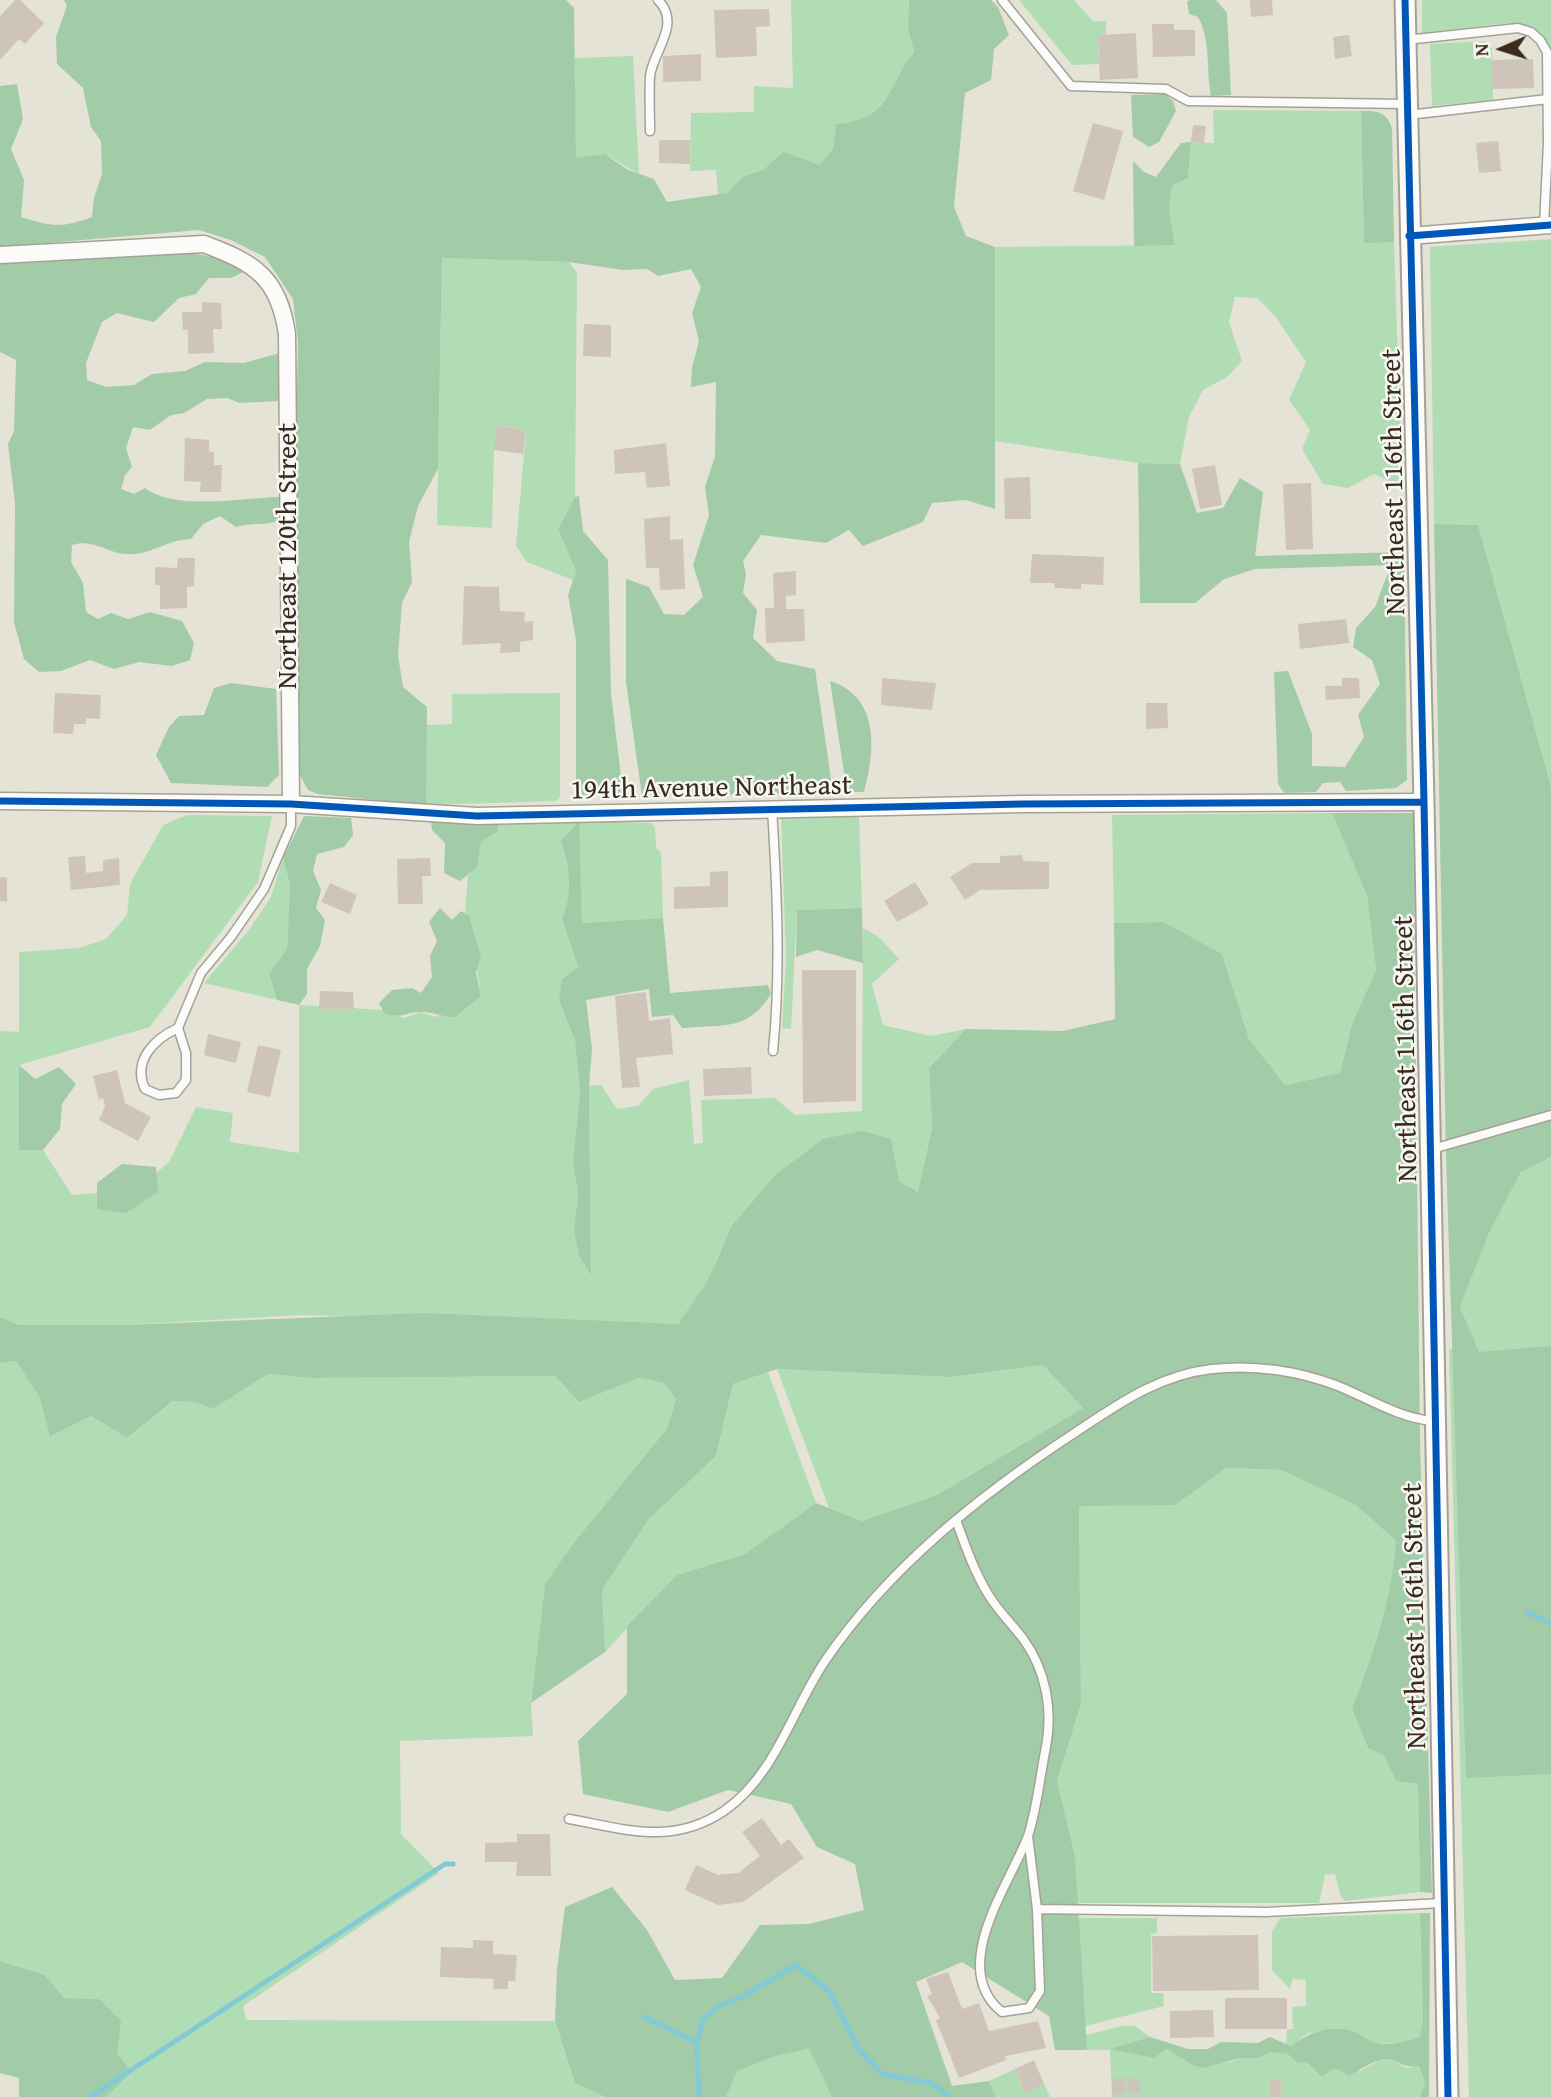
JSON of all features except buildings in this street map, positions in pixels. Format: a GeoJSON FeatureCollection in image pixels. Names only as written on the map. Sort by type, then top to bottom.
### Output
{"type":"FeatureCollection","features":[{"type":"Feature","properties":{"kind":"street","name":"Northeast 116th Street"},"geometry":{"type":"LineString","coordinates":[[1405,0],[1424,802],[1433,1420],[1448,2097]]}},
{"type":"Feature","properties":{"kind":"street"},"geometry":{"type":"LineString","coordinates":[[1409,236],[1547,225]]}},
{"type":"Feature","properties":{"kind":"street","name":"Northeast 120th Street"},"geometry":{"type":"LineString","coordinates":[[0,255],[204,244],[234,255],[272,284],[283,307],[287,334],[291,804]]}},
{"type":"Feature","properties":{"kind":"street","name":"194th Avenue Northeast"},"geometry":{"type":"LineString","coordinates":[[0,801],[291,804],[477,816],[1035,803],[1424,802]]}},
{"type":"Feature","properties":{"kind":"lane"},"geometry":{"type":"LineString","coordinates":[[650,131],[650,74],[666,35],[667,17],[658,0]]}},
{"type":"Feature","properties":{"kind":"lane"},"geometry":{"type":"LineString","coordinates":[[1002,0],[1071,86],[1166,89],[1188,101],[1407,110],[1548,99]]}},
{"type":"Feature","properties":{"kind":"lane"},"geometry":{"type":"LineString","coordinates":[[1405,40],[1518,28],[1531,32],[1540,40],[1547,52],[1547,225]]}},
{"type":"Feature","properties":{"kind":"lane"},"geometry":{"type":"LineString","coordinates":[[178,1028],[160,1036],[142,1060],[140,1078],[145,1089],[159,1095],[176,1093],[186,1080],[186,1053],[178,1028],[201,973],[232,937],[264,889],[291,826],[291,804]]}},
{"type":"Feature","properties":{"kind":"lane"},"geometry":{"type":"LineString","coordinates":[[772,809],[777,889],[773,1051]]}},
{"type":"Feature","properties":{"kind":"lane"},"geometry":{"type":"LineString","coordinates":[[1429,1150],[1551,1115]]}},
{"type":"Feature","properties":{"kind":"lane"},"geometry":{"type":"LineString","coordinates":[[569,1819],[653,1833],[676,1833],[724,1811],[753,1785],[825,1662],[869,1604],[956,1520],[1013,1473],[1135,1393],[1172,1376],[1214,1368],[1275,1368],[1335,1385],[1411,1419],[1433,1420]]}},
{"type":"Feature","properties":{"kind":"lane"},"geometry":{"type":"LineString","coordinates":[[956,1520],[988,1595],[1025,1642],[1041,1669],[1049,1708],[1046,1744],[1028,1836],[989,1914],[981,1960],[983,1987],[991,2003],[1002,2012],[1030,2008],[1040,1991],[1037,1909],[1028,1836]]}},
{"type":"Feature","properties":{"kind":"lane"},"geometry":{"type":"LineString","coordinates":[[1037,1909],[1266,1912],[1443,1903]]}},
{"type":"Feature","properties":{"kind":"green space"},"geometry":{"type":"Polygon","coordinates":[[[64,0],[566,0],[574,8],[576,158],[605,154],[628,170],[654,179],[667,202],[727,193],[742,177],[763,170],[783,152],[820,165],[833,149],[836,124],[868,116],[878,109],[914,52],[908,29],[909,0],[991,0],[998,7],[1009,35],[994,49],[991,80],[965,93],[954,207],[966,236],[995,247],[995,509],[966,500],[932,503],[923,522],[863,546],[849,530],[826,543],[761,535],[743,561],[746,574],[743,593],[757,610],[753,638],[777,661],[815,669],[833,793],[642,796],[626,682],[626,579],[649,587],[664,614],[684,615],[703,597],[693,565],[709,515],[705,487],[715,456],[716,382],[691,387],[692,368],[699,341],[692,313],[701,287],[691,269],[658,276],[647,269],[623,270],[569,262],[442,258],[438,469],[418,506],[409,542],[412,582],[402,603],[398,655],[403,687],[427,707],[426,805],[317,794],[308,790],[297,770],[294,516],[298,342],[293,299],[265,257],[231,240],[199,230],[0,247],[0,86],[17,84],[23,119],[11,149],[24,180],[21,217],[57,225],[92,217],[94,198],[102,174],[101,141],[91,127],[83,88],[57,64],[56,37],[67,6],[64,0]]]}},
{"type":"Feature","properties":{"kind":"green space"},"geometry":{"type":"Polygon","coordinates":[[[791,0],[909,0],[908,29],[914,52],[878,109],[854,121],[836,124],[833,149],[820,166],[783,152],[763,170],[742,177],[727,193],[718,195],[716,170],[690,171],[691,113],[754,112],[754,86],[793,88],[791,0]]]}},
{"type":"Feature","properties":{"kind":"green space"},"geometry":{"type":"Polygon","coordinates":[[[1019,0],[1074,0],[1094,22],[1106,21],[1106,34],[1098,35],[1099,64],[1072,65],[1019,0]]]}},
{"type":"Feature","properties":{"kind":"green space"},"geometry":{"type":"Polygon","coordinates":[[[1216,0],[1227,13],[1231,95],[1211,96],[1205,35],[1198,17],[1189,14],[1187,1],[1216,0]]]}},
{"type":"Feature","properties":{"kind":"green space"},"geometry":{"type":"Polygon","coordinates":[[[1422,0],[1551,0],[1551,52],[1534,27],[1507,23],[1422,33],[1422,0]]]}},
{"type":"Feature","properties":{"kind":"green space"},"geometry":{"type":"Polygon","coordinates":[[[1485,41],[1492,49],[1493,100],[1432,106],[1430,44],[1485,41]]]}},
{"type":"Feature","properties":{"kind":"green space"},"geometry":{"type":"Polygon","coordinates":[[[633,56],[639,174],[605,154],[576,159],[574,58],[633,56]]]}},
{"type":"Feature","properties":{"kind":"green space"},"geometry":{"type":"Polygon","coordinates":[[[1165,94],[1173,101],[1176,111],[1159,142],[1149,147],[1133,137],[1131,95],[1165,94]]]}},
{"type":"Feature","properties":{"kind":"green space"},"geometry":{"type":"Polygon","coordinates":[[[1213,110],[1361,111],[1364,242],[1394,242],[1402,487],[1374,474],[1348,488],[1323,484],[1302,449],[1310,430],[1289,400],[1306,362],[1275,316],[1257,298],[1235,297],[1229,322],[1242,361],[1227,377],[1203,390],[1189,417],[1180,464],[1138,463],[995,441],[995,247],[1175,245],[1169,211],[1172,186],[1188,178],[1191,142],[1214,143],[1213,110]]]}},
{"type":"Feature","properties":{"kind":"green space"},"geometry":{"type":"Polygon","coordinates":[[[1361,111],[1381,113],[1392,128],[1394,242],[1364,243],[1361,111]]]}},
{"type":"Feature","properties":{"kind":"green space"},"geometry":{"type":"Polygon","coordinates":[[[1191,142],[1188,178],[1172,186],[1169,211],[1175,245],[1134,246],[1133,161],[1144,172],[1156,177],[1181,143],[1191,142]]]}},
{"type":"Feature","properties":{"kind":"green space"},"geometry":{"type":"Polygon","coordinates":[[[1551,239],[1551,786],[1478,525],[1434,524],[1430,247],[1551,239]]]}},
{"type":"Feature","properties":{"kind":"green space"},"geometry":{"type":"Polygon","coordinates":[[[187,252],[218,258],[245,271],[231,278],[209,278],[196,294],[179,298],[154,322],[117,313],[102,322],[86,363],[87,380],[106,387],[134,385],[152,374],[185,371],[205,362],[244,363],[280,353],[280,401],[240,403],[227,398],[207,399],[184,413],[171,415],[150,430],[133,427],[126,448],[132,467],[125,475],[121,489],[134,494],[145,488],[173,499],[209,502],[279,497],[278,521],[236,527],[220,516],[203,524],[191,539],[135,554],[119,553],[87,543],[72,545],[71,562],[83,583],[86,612],[98,619],[111,613],[128,619],[150,612],[182,621],[194,643],[190,660],[172,666],[139,662],[114,669],[90,660],[61,671],[39,672],[24,659],[14,622],[15,504],[8,444],[14,431],[16,360],[0,352],[0,262],[187,252]]]}},
{"type":"Feature","properties":{"kind":"green space"},"geometry":{"type":"Polygon","coordinates":[[[442,258],[569,262],[577,273],[575,497],[558,529],[576,571],[573,580],[527,562],[516,546],[526,430],[499,426],[494,450],[492,528],[437,525],[442,258]]]}},
{"type":"Feature","properties":{"kind":"green space"},"geometry":{"type":"Polygon","coordinates":[[[1138,463],[1180,464],[1197,513],[1223,508],[1240,478],[1263,492],[1255,556],[1404,552],[1407,780],[1396,788],[1346,791],[1340,782],[1323,783],[1316,792],[1284,793],[1278,784],[1274,672],[1288,671],[1312,734],[1312,766],[1345,767],[1364,737],[1358,715],[1380,684],[1372,660],[1353,647],[1356,628],[1375,607],[1391,565],[1255,569],[1224,579],[1195,603],[1140,603],[1138,463]]]}},
{"type":"Feature","properties":{"kind":"green space"},"geometry":{"type":"Polygon","coordinates":[[[579,496],[583,531],[608,560],[611,694],[623,793],[583,795],[576,784],[576,640],[568,595],[576,571],[558,529],[575,497],[579,496]]]}},
{"type":"Feature","properties":{"kind":"green space"},"geometry":{"type":"Polygon","coordinates":[[[1434,524],[1478,525],[1551,786],[1551,1157],[1521,1172],[1489,1233],[1460,1307],[1479,1352],[1551,1346],[1551,1774],[1466,1778],[1446,1155],[1434,524]]]}},
{"type":"Feature","properties":{"kind":"green space"},"geometry":{"type":"Polygon","coordinates":[[[830,681],[846,688],[858,699],[870,726],[871,759],[864,792],[847,792],[830,681]]]}},
{"type":"Feature","properties":{"kind":"green space"},"geometry":{"type":"Polygon","coordinates":[[[231,683],[276,689],[279,775],[267,787],[171,783],[156,755],[169,727],[179,716],[204,715],[214,688],[231,683]]]}},
{"type":"Feature","properties":{"kind":"green space"},"geometry":{"type":"Polygon","coordinates":[[[560,693],[560,796],[557,801],[426,805],[426,725],[452,724],[452,694],[560,693]]]}},
{"type":"Feature","properties":{"kind":"green space"},"geometry":{"type":"Polygon","coordinates":[[[1332,813],[1367,896],[1376,970],[1352,1024],[1340,1073],[1285,1085],[1249,1039],[1222,954],[1164,922],[1114,923],[1112,815],[1332,813]]]}},
{"type":"Feature","properties":{"kind":"green space"},"geometry":{"type":"Polygon","coordinates":[[[1332,813],[1413,813],[1420,1438],[1432,1893],[1420,1892],[1418,1784],[1396,1781],[1384,1756],[1368,1748],[1352,1709],[1380,1626],[1394,1564],[1396,1541],[1356,1505],[1281,1470],[1226,1468],[1175,1505],[1079,1506],[1081,1704],[1057,1781],[1075,1856],[1087,2050],[1055,2050],[1049,2016],[962,1962],[916,1982],[952,2086],[989,2081],[996,2097],[832,2097],[809,2049],[776,2056],[737,2071],[726,2097],[605,2097],[575,2083],[555,2021],[557,1969],[565,1907],[612,1887],[647,1930],[675,1980],[722,1978],[760,1925],[809,1924],[864,1910],[855,1864],[817,1847],[791,1804],[728,1790],[668,1812],[583,1794],[578,1741],[627,1694],[627,1626],[677,1575],[745,1554],[816,1503],[862,1521],[937,1495],[1083,1408],[1043,1365],[950,1377],[777,1369],[733,1384],[716,1456],[649,1519],[602,1590],[605,1652],[531,1703],[545,1584],[574,1543],[667,1429],[676,1399],[664,1383],[639,1378],[579,1402],[555,1376],[312,1378],[268,1374],[213,1409],[196,1402],[173,1401],[127,1438],[91,1416],[50,1437],[40,1398],[16,1361],[0,1363],[0,1317],[19,1325],[125,1325],[424,1313],[678,1324],[707,1282],[731,1227],[774,1176],[823,1139],[862,1131],[891,1139],[899,1181],[918,1192],[932,1128],[929,1068],[966,1029],[1063,1031],[1115,1019],[1114,923],[1164,922],[1222,954],[1249,1039],[1285,1085],[1340,1073],[1352,1024],[1376,970],[1367,896],[1332,813]]]}},
{"type":"Feature","properties":{"kind":"green space"},"geometry":{"type":"Polygon","coordinates":[[[187,815],[272,816],[258,882],[150,1027],[19,1065],[19,1150],[43,1150],[72,1195],[137,1190],[169,1162],[196,1107],[233,1113],[230,1142],[299,1153],[299,1005],[383,1010],[404,1018],[420,1012],[435,1017],[481,996],[469,917],[465,914],[468,875],[477,866],[481,842],[497,831],[498,825],[579,821],[651,823],[655,828],[656,848],[661,853],[663,918],[582,923],[578,822],[561,842],[569,880],[568,899],[562,919],[578,967],[559,1000],[575,1041],[580,1092],[573,1161],[578,1196],[574,1229],[591,1273],[589,1086],[601,1085],[617,1109],[638,1106],[653,1089],[689,1080],[694,1144],[703,1143],[701,1100],[775,1098],[795,1115],[862,1111],[863,928],[880,938],[899,959],[872,984],[883,1025],[931,1036],[966,1029],[929,1068],[932,1128],[918,1192],[899,1181],[774,1176],[728,1235],[713,1269],[707,1306],[678,1324],[301,1315],[125,1325],[19,1325],[0,1317],[0,1031],[19,1032],[19,952],[79,948],[106,939],[127,915],[130,884],[163,825],[187,815]]]}},
{"type":"Feature","properties":{"kind":"green space"},"geometry":{"type":"Polygon","coordinates":[[[859,815],[862,908],[797,910],[791,1029],[782,1028],[786,958],[781,817],[859,815]]]}},
{"type":"Feature","properties":{"kind":"green space"},"geometry":{"type":"Polygon","coordinates":[[[304,816],[351,818],[353,835],[344,847],[317,854],[313,871],[321,890],[316,908],[325,920],[320,946],[307,969],[307,994],[299,1005],[277,1000],[269,974],[287,949],[290,885],[283,858],[304,816]]]}},
{"type":"Feature","properties":{"kind":"green space"},"geometry":{"type":"Polygon","coordinates":[[[431,821],[498,825],[498,831],[481,842],[477,867],[460,881],[444,873],[445,843],[432,830],[431,821]]]}},
{"type":"Feature","properties":{"kind":"green space"},"geometry":{"type":"Polygon","coordinates":[[[579,821],[582,923],[663,918],[670,993],[768,985],[771,994],[753,1015],[733,1024],[682,1028],[673,1015],[652,1017],[649,989],[586,1000],[592,1049],[589,1086],[591,1275],[579,1255],[574,1229],[578,1196],[573,1161],[580,1092],[575,1041],[559,1000],[562,979],[578,967],[562,919],[568,899],[569,880],[561,841],[579,821]]]}},
{"type":"Feature","properties":{"kind":"green space"},"geometry":{"type":"Polygon","coordinates":[[[283,858],[290,885],[287,949],[269,974],[277,1000],[204,983],[249,930],[271,897],[283,858]]]}},
{"type":"Feature","properties":{"kind":"green space"},"geometry":{"type":"Polygon","coordinates":[[[440,908],[452,920],[461,911],[469,916],[481,957],[476,972],[481,996],[455,1017],[423,1012],[385,1014],[379,1003],[392,990],[412,988],[421,993],[432,977],[430,956],[437,941],[429,922],[440,908]]]}},
{"type":"Feature","properties":{"kind":"green space"},"geometry":{"type":"Polygon","coordinates":[[[862,908],[863,963],[817,950],[796,957],[797,910],[862,908]]]}},
{"type":"Feature","properties":{"kind":"green space"},"geometry":{"type":"Polygon","coordinates":[[[19,1065],[35,1079],[59,1067],[76,1084],[62,1104],[60,1129],[43,1150],[19,1150],[19,1065]]]}},
{"type":"Feature","properties":{"kind":"green space"},"geometry":{"type":"Polygon","coordinates":[[[1551,1157],[1551,2097],[1469,2097],[1449,1349],[1476,1347],[1460,1307],[1489,1233],[1521,1172],[1551,1157]]]}},
{"type":"Feature","properties":{"kind":"green space"},"geometry":{"type":"Polygon","coordinates":[[[122,1164],[156,1167],[158,1192],[126,1213],[97,1209],[97,1183],[122,1164]]]}},
{"type":"Feature","properties":{"kind":"green space"},"geometry":{"type":"Polygon","coordinates":[[[16,1361],[40,1398],[51,1437],[91,1416],[127,1438],[174,1401],[196,1402],[213,1409],[268,1374],[312,1378],[555,1376],[579,1402],[639,1378],[664,1383],[676,1399],[667,1429],[545,1584],[531,1703],[533,1736],[400,1741],[401,1834],[439,1873],[243,2006],[246,2020],[555,2021],[575,2083],[605,2097],[106,2097],[117,2053],[99,1999],[64,1998],[45,1975],[0,1961],[0,1363],[16,1361]]]}},
{"type":"Feature","properties":{"kind":"green space"},"geometry":{"type":"Polygon","coordinates":[[[1043,1365],[1083,1408],[937,1495],[862,1521],[829,1508],[777,1369],[950,1377],[1043,1365]]]}},
{"type":"Feature","properties":{"kind":"green space"},"geometry":{"type":"Polygon","coordinates":[[[768,1372],[816,1503],[745,1554],[677,1575],[605,1652],[602,1590],[649,1519],[716,1456],[733,1384],[768,1372]]]}},
{"type":"Feature","properties":{"kind":"green space"},"geometry":{"type":"Polygon","coordinates":[[[1226,1468],[1281,1470],[1356,1505],[1396,1541],[1394,1564],[1380,1626],[1352,1709],[1368,1748],[1384,1756],[1396,1781],[1418,1784],[1420,1892],[1345,1901],[1340,1895],[1335,1874],[1325,1875],[1319,1903],[1077,1903],[1075,1856],[1057,1781],[1081,1704],[1079,1505],[1174,1505],[1226,1468]]]}},
{"type":"Feature","properties":{"kind":"green space"},"geometry":{"type":"Polygon","coordinates":[[[1420,1913],[1423,2021],[1419,2037],[1400,2044],[1375,2043],[1354,2031],[1308,2033],[1291,2046],[1286,2044],[1287,2029],[1293,2029],[1292,2007],[1306,2006],[1306,1980],[1293,1979],[1290,1989],[1272,1970],[1272,1932],[1280,1918],[1420,1913]]]}},
{"type":"Feature","properties":{"kind":"green space"},"geometry":{"type":"Polygon","coordinates":[[[1420,1913],[1430,1913],[1429,2097],[1420,2097],[1425,2083],[1419,2066],[1408,2066],[1386,2059],[1349,2075],[1334,2068],[1322,2077],[1307,2062],[1298,2063],[1288,2054],[1269,2052],[1259,2058],[1240,2058],[1204,2068],[1192,2065],[1167,2049],[1154,2058],[1110,2049],[1150,2037],[1188,2049],[1208,2049],[1221,2042],[1258,2043],[1270,2037],[1291,2046],[1305,2037],[1328,2029],[1355,2032],[1382,2044],[1419,2037],[1423,2021],[1420,1913]]]}},
{"type":"Feature","properties":{"kind":"green space"},"geometry":{"type":"Polygon","coordinates":[[[1077,1918],[1157,1918],[1157,1933],[1151,1934],[1151,1993],[1163,1993],[1164,2006],[1085,2026],[1077,1918]]]}},
{"type":"Feature","properties":{"kind":"green space"},"geometry":{"type":"Polygon","coordinates":[[[0,1961],[45,1975],[64,1998],[99,1999],[121,2021],[117,2053],[131,2072],[106,2097],[19,2097],[19,2078],[0,2073],[0,1961]]]}},
{"type":"Feature","properties":{"kind":"green space"},"geometry":{"type":"Polygon","coordinates":[[[1122,2026],[1135,2026],[1150,2037],[1112,2049],[1154,2058],[1167,2049],[1192,2065],[1259,2058],[1269,2052],[1289,2054],[1298,2063],[1307,2062],[1361,2071],[1379,2060],[1389,2059],[1406,2068],[1419,2066],[1425,2083],[1420,2097],[1281,2097],[1282,2079],[1272,2097],[1112,2097],[1110,2050],[1087,2050],[1086,2035],[1122,2026]]]}},
{"type":"Feature","properties":{"kind":"green space"},"geometry":{"type":"Polygon","coordinates":[[[809,2049],[832,2097],[726,2097],[736,2071],[776,2056],[809,2049]]]}},
{"type":"Feature","properties":{"kind":"green space"},"geometry":{"type":"Polygon","coordinates":[[[1015,2069],[1025,2093],[1044,2084],[1050,2097],[996,2097],[989,2081],[1015,2069]]]}},
{"type":"Feature","properties":{"kind":"waterway"},"geometry":{"type":"LineString","coordinates":[[1527,1612],[1551,1623]]}},
{"type":"Feature","properties":{"kind":"waterway"},"geometry":{"type":"LineString","coordinates":[[90,2097],[445,1864],[453,1864]]}},
{"type":"Feature","properties":{"kind":"waterway"},"geometry":{"type":"LineString","coordinates":[[699,2097],[697,2043],[703,2019],[719,2006],[746,1995],[796,1965],[829,1991],[859,2049],[882,2074],[931,2083],[950,2097]]}},
{"type":"Feature","properties":{"kind":"waterway"},"geometry":{"type":"LineString","coordinates":[[644,2017],[697,2043]]}},
{"type":"Feature","properties":{"kind":"cycle path"},"geometry":{"type":"LineString","coordinates":[[1405,0],[1424,802],[1448,2097]]}},
{"type":"Feature","properties":{"kind":"cycle path"},"geometry":{"type":"LineString","coordinates":[[1409,236],[1551,225]]}},
{"type":"Feature","properties":{"kind":"cycle path"},"geometry":{"type":"LineString","coordinates":[[0,801],[291,804],[477,816],[1022,804],[1424,802]]}}]}
